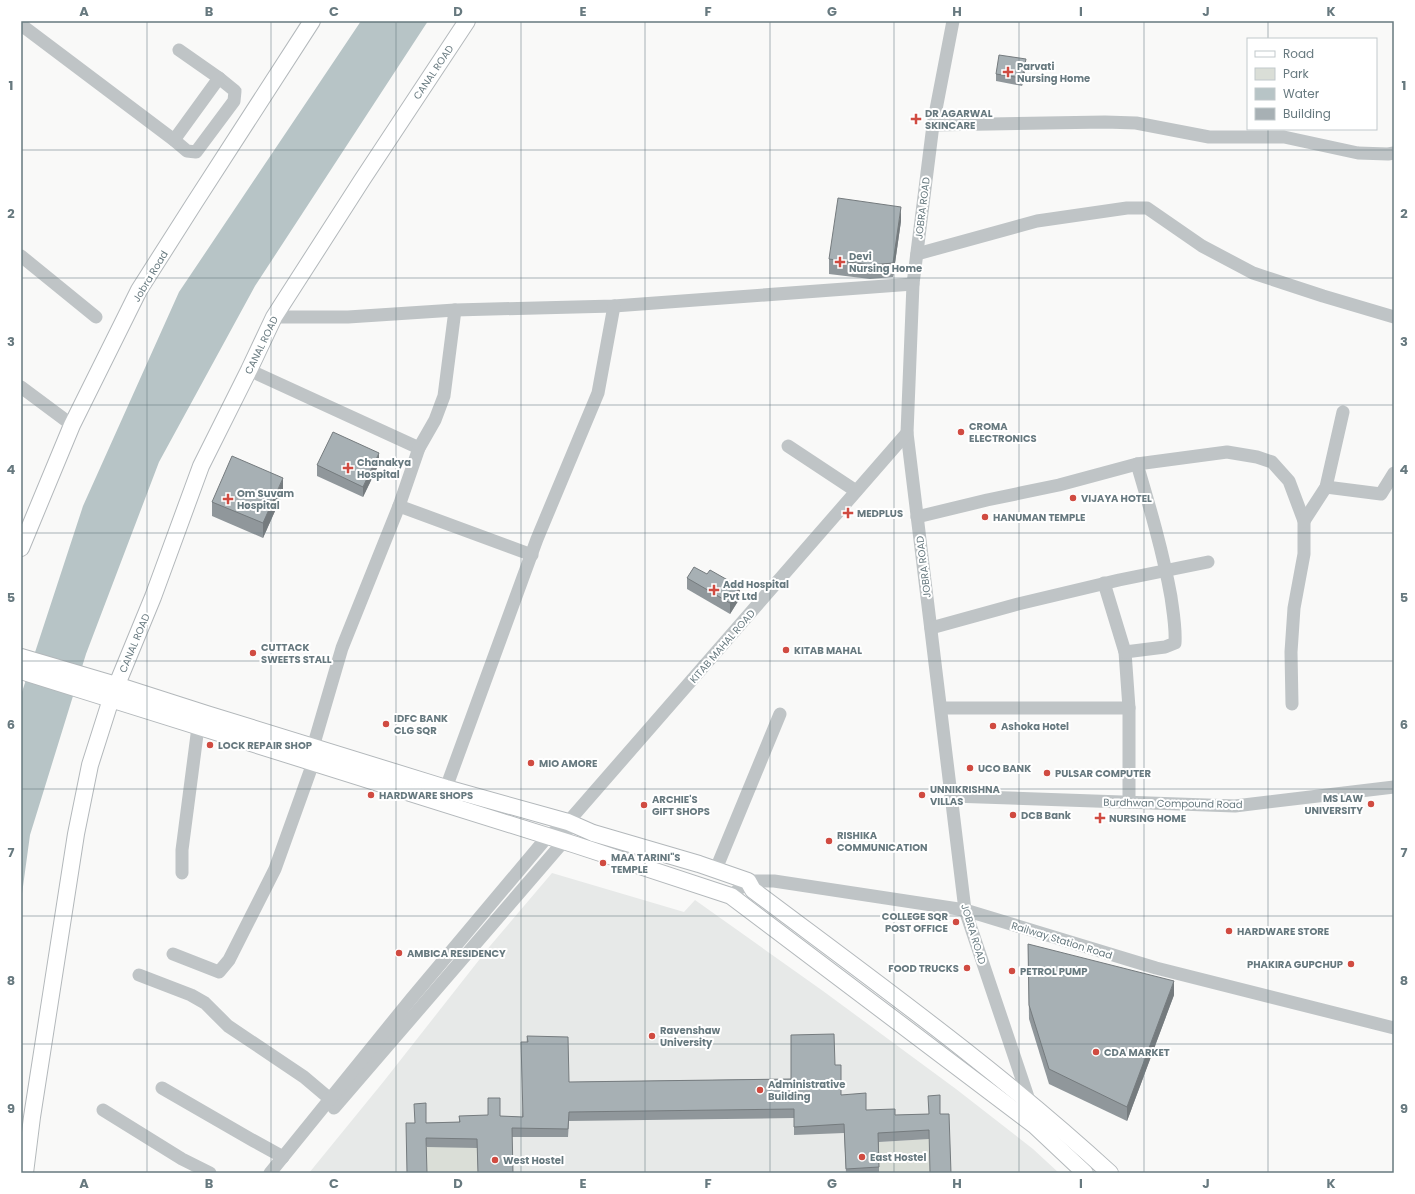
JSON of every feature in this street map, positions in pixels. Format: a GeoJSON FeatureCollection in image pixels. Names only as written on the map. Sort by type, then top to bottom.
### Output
{"type":"FeatureCollection","features":[{"type":"Feature","properties":{"kind":"main road","name":"Jobra Road"},"geometry":{"type":"LineString","coordinates":[[21,548],[72,425],[140,290],[312,21]]}},
{"type":"Feature","properties":{"kind":"main road","name":"CANAL ROAD"},"geometry":{"type":"LineString","coordinates":[[26,1173],[32,1117],[76,834],[90,765],[109,691],[153,597],[201,466],[274,317],[467,21]]}},
{"type":"Feature","properties":{"kind":"main road"},"geometry":{"type":"LineString","coordinates":[[21,657],[198,727],[446,788],[568,822],[593,833],[716,869],[748,881],[753,890],[943,1033],[1030,1103],[1110,1173]]}},
{"type":"Feature","properties":{"kind":"main road"},"geometry":{"type":"LineString","coordinates":[[21,671],[207,714],[313,755],[548,836],[731,896],[1034,1125],[1085,1173]]}},
{"type":"Feature","properties":{"kind":"main road"},"geometry":{"type":"LineString","coordinates":[[1030,1103],[1034,1125]]}},
{"type":"Feature","properties":{"kind":"street","name":"JOBRA ROAD"},"geometry":{"type":"LineString","coordinates":[[953,21],[933,125],[913,284],[907,433],[965,910],[1030,1103]]}},
{"type":"Feature","properties":{"kind":"street"},"geometry":{"type":"LineString","coordinates":[[25,26],[187,151],[196,152],[234,101],[235,91],[179,50]]}},
{"type":"Feature","properties":{"kind":"street"},"geometry":{"type":"LineString","coordinates":[[174,140],[219,78]]}},
{"type":"Feature","properties":{"kind":"street"},"geometry":{"type":"LineString","coordinates":[[933,125],[1105,122],[1136,124],[1209,137],[1284,137],[1358,153],[1394,153]]}},
{"type":"Feature","properties":{"kind":"street"},"geometry":{"type":"LineString","coordinates":[[917,254],[1037,221],[1127,208],[1147,208],[1202,246],[1253,273],[1394,317]]}},
{"type":"Feature","properties":{"kind":"street"},"geometry":{"type":"LineString","coordinates":[[21,256],[96,317]]}},
{"type":"Feature","properties":{"kind":"street"},"geometry":{"type":"LineString","coordinates":[[274,317],[348,317],[455,310],[614,306],[913,284]]}},
{"type":"Feature","properties":{"kind":"street"},"geometry":{"type":"LineString","coordinates":[[446,788],[532,555],[598,393],[614,306]]}},
{"type":"Feature","properties":{"kind":"street"},"geometry":{"type":"LineString","coordinates":[[173,954],[220,972],[229,960],[275,869],[313,755],[342,648],[399,506],[419,448],[435,420],[444,396],[455,310]]}},
{"type":"Feature","properties":{"kind":"street"},"geometry":{"type":"LineString","coordinates":[[249,370],[419,448]]}},
{"type":"Feature","properties":{"kind":"street"},"geometry":{"type":"LineString","coordinates":[[21,387],[72,425]]}},
{"type":"Feature","properties":{"kind":"street"},"geometry":{"type":"LineString","coordinates":[[1304,522],[1326,486],[1343,412]]}},
{"type":"Feature","properties":{"kind":"street","name":"KITAB MAHAL ROAD"},"geometry":{"type":"LineString","coordinates":[[270,1173],[411,999],[548,836],[568,822],[907,433]]}},
{"type":"Feature","properties":{"kind":"street"},"geometry":{"type":"LineString","coordinates":[[788,446],[856,492]]}},
{"type":"Feature","properties":{"kind":"street"},"geometry":{"type":"LineString","coordinates":[[917,516],[1059,485],[1138,464],[1227,452],[1272,462],[1289,480],[1304,522],[1304,554],[1294,608],[1291,652],[1292,704]]}},
{"type":"Feature","properties":{"kind":"street"},"geometry":{"type":"LineString","coordinates":[[1125,652],[1165,647],[1175,643],[1176,630],[1167,571],[1138,464]]}},
{"type":"Feature","properties":{"kind":"street"},"geometry":{"type":"LineString","coordinates":[[1326,486],[1381,494],[1394,473]]}},
{"type":"Feature","properties":{"kind":"street"},"geometry":{"type":"LineString","coordinates":[[399,506],[532,555]]}},
{"type":"Feature","properties":{"kind":"street"},"geometry":{"type":"LineString","coordinates":[[931,628],[1018,604],[1104,583],[1208,562]]}},
{"type":"Feature","properties":{"kind":"street"},"geometry":{"type":"LineString","coordinates":[[1104,583],[1125,652],[1129,708],[1129,802]]}},
{"type":"Feature","properties":{"kind":"street"},"geometry":{"type":"LineString","coordinates":[[940,708],[1129,708]]}},
{"type":"Feature","properties":{"kind":"street"},"geometry":{"type":"LineString","coordinates":[[716,869],[780,714]]}},
{"type":"Feature","properties":{"kind":"street"},"geometry":{"type":"LineString","coordinates":[[182,873],[182,850],[198,727]]}},
{"type":"Feature","properties":{"kind":"street","name":"Burdhwan Compound Road"},"geometry":{"type":"LineString","coordinates":[[951,796],[1235,806],[1394,787]]}},
{"type":"Feature","properties":{"kind":"street"},"geometry":{"type":"LineString","coordinates":[[281,1173],[342,1099],[564,841],[568,822]]}},
{"type":"Feature","properties":{"kind":"street"},"geometry":{"type":"LineString","coordinates":[[731,896],[748,881]]}},
{"type":"Feature","properties":{"kind":"street","name":"Railway Station Road"},"geometry":{"type":"LineString","coordinates":[[748,881],[774,881],[965,910],[1156,968],[1394,1028]]}},
{"type":"Feature","properties":{"kind":"street"},"geometry":{"type":"LineString","coordinates":[[139,975],[191,995],[204,1003],[228,1026],[304,1077],[330,1099]]}},
{"type":"Feature","properties":{"kind":"street"},"geometry":{"type":"LineString","coordinates":[[162,1088],[283,1156]]}},
{"type":"Feature","properties":{"kind":"street"},"geometry":{"type":"LineString","coordinates":[[103,1110],[182,1159],[210,1173]]}},
{"type":"Feature","properties":{"kind":"shaded area","name":"Ravenshaw University"},"geometry":{"type":"Polygon","coordinates":[[[552,873],[684,912],[695,900],[823,991],[956,1089],[1033,1149],[1059,1173],[309,1173],[384,1081],[490,946],[552,873]]]}},
{"type":"Feature","properties":{"kind":"green space"},"geometry":{"type":"Polygon","coordinates":[[[929,1139],[930,1173],[879,1173],[878,1142],[929,1139]]]}},
{"type":"Feature","properties":{"kind":"green space"},"geometry":{"type":"Polygon","coordinates":[[[426,1147],[477,1147],[478,1173],[427,1173],[426,1147]]]}},
{"type":"Feature","properties":{"kind":"water"},"geometry":{"type":"Polygon","coordinates":[[[361,21],[428,21],[255,286],[159,462],[86,654],[30,835],[21,901],[21,695],[83,506],[179,292],[361,21]]]}},
{"type":"Feature","properties":{"kind":"building"},"geometry":{"type":"Polygon","coordinates":[[[999,55],[1026,59],[1022,78],[996,74],[999,55]]]}},
{"type":"Feature","properties":{"kind":"building"},"geometry":{"type":"Polygon","coordinates":[[[838,198],[901,207],[893,263],[870,265],[829,259],[838,198]]]}},
{"type":"Feature","properties":{"kind":"building"},"geometry":{"type":"Polygon","coordinates":[[[333,432],[379,453],[363,487],[317,465],[333,432]]]}},
{"type":"Feature","properties":{"kind":"building"},"geometry":{"type":"Polygon","coordinates":[[[232,456],[283,478],[263,523],[212,502],[232,456]]]}},
{"type":"Feature","properties":{"kind":"building"},"geometry":{"type":"Polygon","coordinates":[[[694,567],[707,574],[710,570],[740,587],[730,603],[687,578],[694,567]]]}},
{"type":"Feature","properties":{"kind":"building","name":"CDA MARKET"},"geometry":{"type":"Polygon","coordinates":[[[1028,944],[1174,981],[1127,1107],[1049,1069],[1029,1005],[1028,944]]]}},
{"type":"Feature","properties":{"kind":"building"},"geometry":{"type":"Polygon","coordinates":[[[834,1034],[835,1065],[841,1065],[841,1095],[866,1093],[866,1110],[895,1109],[895,1115],[929,1114],[928,1096],[940,1095],[940,1114],[949,1114],[951,1173],[930,1173],[929,1130],[878,1133],[879,1167],[846,1169],[844,1124],[794,1127],[794,1109],[569,1112],[568,1129],[512,1128],[513,1173],[478,1173],[477,1139],[426,1138],[427,1173],[407,1173],[406,1123],[415,1123],[414,1104],[426,1103],[426,1123],[460,1122],[459,1116],[488,1115],[488,1098],[500,1098],[500,1116],[523,1117],[521,1042],[528,1042],[527,1036],[568,1037],[569,1082],[791,1079],[791,1035],[834,1034]]]}},
{"type":"Feature","properties":{"kind":"place","name":"Parvati Nursing Home"},"geometry":{"type":"Point","coordinates":[1008,72]}},
{"type":"Feature","properties":{"kind":"place","name":"DR AGARWAL SKINCARE"},"geometry":{"type":"Point","coordinates":[916,119]}},
{"type":"Feature","properties":{"kind":"place","name":"Devi Nursing Home"},"geometry":{"type":"Point","coordinates":[840,262]}},
{"type":"Feature","properties":{"kind":"place","name":"CROMA ELECTRONICS"},"geometry":{"type":"Point","coordinates":[961,432]}},
{"type":"Feature","properties":{"kind":"place","name":"Chanakya Hospital"},"geometry":{"type":"Point","coordinates":[348,468]}},
{"type":"Feature","properties":{"kind":"place","name":"VIJAYA HOTEL"},"geometry":{"type":"Point","coordinates":[1073,498]}},
{"type":"Feature","properties":{"kind":"place","name":"Om Suvam Hospital"},"geometry":{"type":"Point","coordinates":[228,499]}},
{"type":"Feature","properties":{"kind":"place","name":"MEDPLUS"},"geometry":{"type":"Point","coordinates":[848,513]}},
{"type":"Feature","properties":{"kind":"place","name":"HANUMAN TEMPLE"},"geometry":{"type":"Point","coordinates":[985,517]}},
{"type":"Feature","properties":{"kind":"place","name":"Add Hospital Pvt Ltd"},"geometry":{"type":"Point","coordinates":[714,590]}},
{"type":"Feature","properties":{"kind":"place","name":"KITAB MAHAL"},"geometry":{"type":"Point","coordinates":[786,650]}},
{"type":"Feature","properties":{"kind":"place","name":"CUTTACK SWEETS STALL"},"geometry":{"type":"Point","coordinates":[253,653]}},
{"type":"Feature","properties":{"kind":"place","name":"IDFC BANK CLG SQR"},"geometry":{"type":"Point","coordinates":[386,724]}},
{"type":"Feature","properties":{"kind":"place","name":"Ashoka Hotel"},"geometry":{"type":"Point","coordinates":[993,726]}},
{"type":"Feature","properties":{"kind":"place","name":"LOCK REPAIR SHOP"},"geometry":{"type":"Point","coordinates":[210,745]}},
{"type":"Feature","properties":{"kind":"place","name":"MIO AMORE"},"geometry":{"type":"Point","coordinates":[531,763]}},
{"type":"Feature","properties":{"kind":"place","name":"UCO BANK"},"geometry":{"type":"Point","coordinates":[970,768]}},
{"type":"Feature","properties":{"kind":"place","name":"PULSAR COMPUTER"},"geometry":{"type":"Point","coordinates":[1047,773]}},
{"type":"Feature","properties":{"kind":"place","name":"HARDWARE SHOPS"},"geometry":{"type":"Point","coordinates":[371,795]}},
{"type":"Feature","properties":{"kind":"place","name":"UNNIKRISHNA VILLAS"},"geometry":{"type":"Point","coordinates":[922,795]}},
{"type":"Feature","properties":{"kind":"place","name":"MS LAW UNIVERSITY"},"geometry":{"type":"Point","coordinates":[1371,804]}},
{"type":"Feature","properties":{"kind":"place","name":"ARCHIE'S GIFT SHOPS"},"geometry":{"type":"Point","coordinates":[644,805]}},
{"type":"Feature","properties":{"kind":"place","name":"DCB Bank"},"geometry":{"type":"Point","coordinates":[1013,815]}},
{"type":"Feature","properties":{"kind":"place","name":"NURSING HOME"},"geometry":{"type":"Point","coordinates":[1100,818]}},
{"type":"Feature","properties":{"kind":"place","name":"RISHIKA COMMUNICATION"},"geometry":{"type":"Point","coordinates":[829,841]}},
{"type":"Feature","properties":{"kind":"place","name":"MAA TARINI\"S TEMPLE"},"geometry":{"type":"Point","coordinates":[603,863]}},
{"type":"Feature","properties":{"kind":"place","name":"COLLEGE SQR POST OFFICE"},"geometry":{"type":"Point","coordinates":[956,922]}},
{"type":"Feature","properties":{"kind":"place","name":"HARDWARE STORE"},"geometry":{"type":"Point","coordinates":[1229,931]}},
{"type":"Feature","properties":{"kind":"place","name":"AMBICA RESIDENCY"},"geometry":{"type":"Point","coordinates":[399,953]}},
{"type":"Feature","properties":{"kind":"place","name":"PHAKIRA GUPCHUP"},"geometry":{"type":"Point","coordinates":[1351,964]}},
{"type":"Feature","properties":{"kind":"place","name":"FOOD TRUCKS"},"geometry":{"type":"Point","coordinates":[967,968]}},
{"type":"Feature","properties":{"kind":"place","name":"PETROL PUMP"},"geometry":{"type":"Point","coordinates":[1012,971]}},
{"type":"Feature","properties":{"kind":"place","name":"Ravenshaw University"},"geometry":{"type":"Point","coordinates":[652,1036]}},
{"type":"Feature","properties":{"kind":"place","name":"CDA MARKET"},"geometry":{"type":"Point","coordinates":[1096,1052]}},
{"type":"Feature","properties":{"kind":"place","name":"Administrative Building"},"geometry":{"type":"Point","coordinates":[760,1090]}},
{"type":"Feature","properties":{"kind":"place","name":"East Hostel"},"geometry":{"type":"Point","coordinates":[862,1157]}},
{"type":"Feature","properties":{"kind":"place","name":"West Hostel"},"geometry":{"type":"Point","coordinates":[495,1160]}}]}
